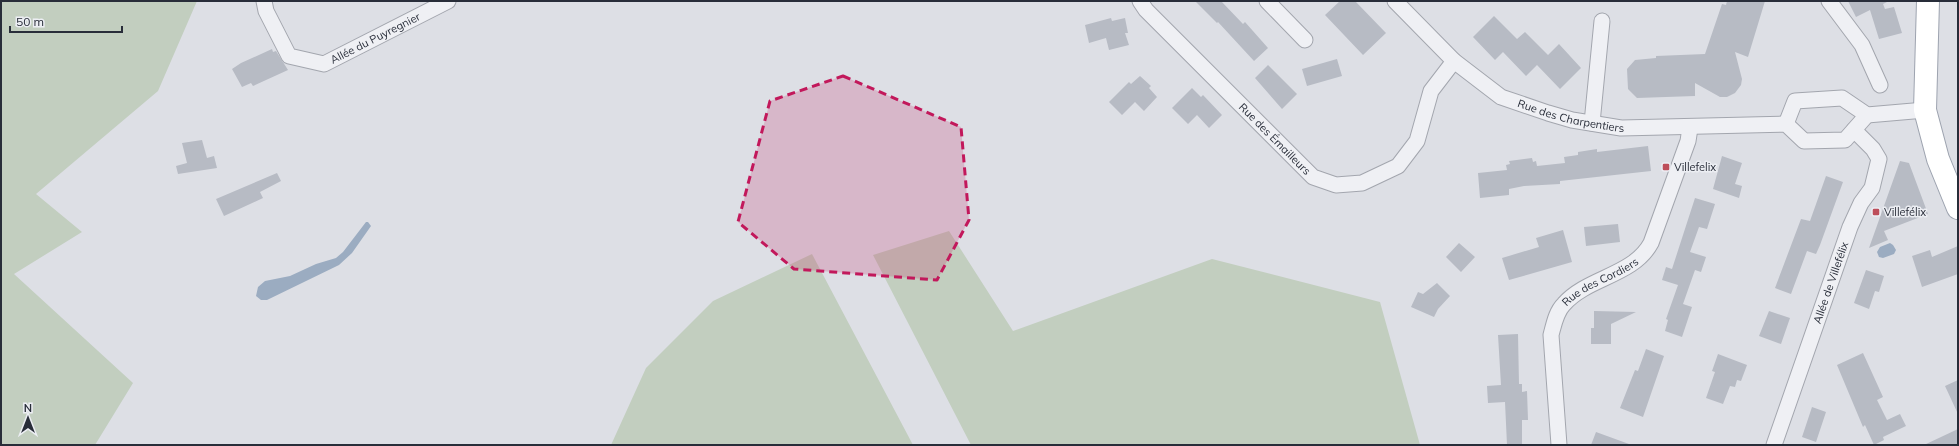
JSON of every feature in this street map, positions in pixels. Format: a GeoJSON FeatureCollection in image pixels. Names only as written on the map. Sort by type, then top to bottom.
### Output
{"type":"FeatureCollection","features":[{"type":"Feature","properties":{"kind":"main road"},"geometry":{"type":"LineString","coordinates":[[1928,1],[1924,110],[1938,159],[1958,208]]}},
{"type":"Feature","properties":{"kind":"street","name":"Allée du Puyregnier"},"geometry":{"type":"LineString","coordinates":[[264,1],[266,12],[289,56],[324,64],[448,1]]}},
{"type":"Feature","properties":{"kind":"street","name":"Rue des Émailleurs"},"geometry":{"type":"LineString","coordinates":[[1140,1],[1146,10],[1313,178],[1336,185],[1362,183],[1398,166],[1417,142],[1431,91],[1454,61]]}},
{"type":"Feature","properties":{"kind":"street"},"geometry":{"type":"LineString","coordinates":[[1267,1],[1305,40]]}},
{"type":"Feature","properties":{"kind":"street","name":"Rue des Charpentiers"},"geometry":{"type":"LineString","coordinates":[[1395,1],[1454,61],[1501,97],[1572,120],[1621,128],[1690,128],[1786,124]]}},
{"type":"Feature","properties":{"kind":"street"},"geometry":{"type":"LineString","coordinates":[[1828,1],[1862,45],[1880,85]]}},
{"type":"Feature","properties":{"kind":"street"},"geometry":{"type":"LineString","coordinates":[[1592,123],[1602,21]]}},
{"type":"Feature","properties":{"kind":"street"},"geometry":{"type":"LineString","coordinates":[[1867,115],[1845,140],[1804,142],[1786,124],[1795,101],[1842,98],[1867,115],[1900,114],[1924,110]]}},
{"type":"Feature","properties":{"kind":"street","name":"Rue des Cordiers"},"geometry":{"type":"LineString","coordinates":[[1559,445],[1552,335],[1556,317],[1563,304],[1576,293],[1631,265],[1644,255],[1651,243],[1685,149],[1690,128]]}},
{"type":"Feature","properties":{"kind":"street","name":"Allée de Villefélix"},"geometry":{"type":"LineString","coordinates":[[1774,445],[1850,227],[1861,202],[1872,188],[1879,159],[1873,149],[1854,130]]}},
{"type":"Feature","properties":{"kind":"highlighted area"},"geometry":{"type":"Polygon","coordinates":[[[843,76],[961,127],[969,220],[937,280],[794,269],[738,222],[770,101],[843,76]]]}},
{"type":"Feature","properties":{"kind":"green space"},"geometry":{"type":"Polygon","coordinates":[[[1,1],[197,1],[158,91],[36,194],[82,232],[14,274],[133,383],[95,445],[1,445],[1,1]]]}},
{"type":"Feature","properties":{"kind":"green space"},"geometry":{"type":"Polygon","coordinates":[[[949,231],[1013,331],[1212,259],[1380,302],[1420,445],[971,445],[873,255],[949,231]]]}},
{"type":"Feature","properties":{"kind":"green space"},"geometry":{"type":"Polygon","coordinates":[[[812,254],[913,445],[611,445],[646,368],[713,301],[812,254]]]}},
{"type":"Feature","properties":{"kind":"water"},"geometry":{"type":"Polygon","coordinates":[[[366,222],[368,222],[371,226],[352,253],[339,265],[267,300],[261,300],[256,296],[258,287],[265,281],[290,276],[316,264],[336,258],[343,252],[366,222]]]}},
{"type":"Feature","properties":{"kind":"water"},"geometry":{"type":"Polygon","coordinates":[[[1890,243],[1896,250],[1894,254],[1883,258],[1879,257],[1877,252],[1880,247],[1890,243]]]}},
{"type":"Feature","properties":{"kind":"building"},"geometry":{"type":"Polygon","coordinates":[[[1195,1],[1221,1],[1243,24],[1245,22],[1268,48],[1254,61],[1218,22],[1217,23],[1195,1]]]}},
{"type":"Feature","properties":{"kind":"building"},"geometry":{"type":"Polygon","coordinates":[[[1340,1],[1355,1],[1386,33],[1363,55],[1325,15],[1340,1]]]}},
{"type":"Feature","properties":{"kind":"building"},"geometry":{"type":"Polygon","coordinates":[[[1727,1],[1765,1],[1748,57],[1735,52],[1742,79],[1741,85],[1735,93],[1727,97],[1720,97],[1695,83],[1695,96],[1637,98],[1628,89],[1627,69],[1635,60],[1656,58],[1656,56],[1705,54],[1722,4],[1726,5],[1727,1]]]}},
{"type":"Feature","properties":{"kind":"building"},"geometry":{"type":"Polygon","coordinates":[[[1848,1],[1889,1],[1883,4],[1885,9],[1894,7],[1902,33],[1879,39],[1870,10],[1856,17],[1848,1]]]}},
{"type":"Feature","properties":{"kind":"building"},"geometry":{"type":"Polygon","coordinates":[[[1494,16],[1517,39],[1525,32],[1548,55],[1559,44],[1581,68],[1560,89],[1537,65],[1526,76],[1503,52],[1495,60],[1473,37],[1494,16]]]}},
{"type":"Feature","properties":{"kind":"building"},"geometry":{"type":"Polygon","coordinates":[[[1111,18],[1112,21],[1125,18],[1128,33],[1125,33],[1129,45],[1109,50],[1106,38],[1089,43],[1085,25],[1111,18]]]}},
{"type":"Feature","properties":{"kind":"building"},"geometry":{"type":"Polygon","coordinates":[[[272,49],[273,52],[276,51],[288,70],[253,86],[251,83],[242,87],[232,69],[241,63],[272,49]]]}},
{"type":"Feature","properties":{"kind":"building"},"geometry":{"type":"Polygon","coordinates":[[[1337,59],[1342,76],[1307,86],[1302,69],[1337,59]]]}},
{"type":"Feature","properties":{"kind":"building"},"geometry":{"type":"Polygon","coordinates":[[[1268,65],[1297,94],[1282,109],[1255,78],[1268,65]]]}},
{"type":"Feature","properties":{"kind":"building"},"geometry":{"type":"Polygon","coordinates":[[[1140,76],[1151,86],[1149,88],[1157,97],[1144,111],[1135,102],[1122,115],[1109,102],[1129,82],[1131,84],[1140,76]]]}},
{"type":"Feature","properties":{"kind":"building"},"geometry":{"type":"Polygon","coordinates":[[[1192,88],[1201,97],[1203,95],[1222,115],[1209,128],[1197,115],[1188,124],[1172,108],[1192,88]]]}},
{"type":"Feature","properties":{"kind":"building"},"geometry":{"type":"Polygon","coordinates":[[[202,140],[207,158],[214,156],[217,168],[178,174],[176,166],[187,163],[182,143],[202,140]]]}},
{"type":"Feature","properties":{"kind":"building"},"geometry":{"type":"Polygon","coordinates":[[[1648,146],[1651,171],[1560,181],[1560,184],[1524,186],[1509,189],[1509,195],[1480,198],[1478,173],[1507,170],[1506,165],[1510,164],[1509,161],[1532,158],[1533,162],[1536,161],[1537,166],[1565,163],[1564,157],[1578,155],[1578,152],[1597,149],[1597,152],[1648,146]]]}},
{"type":"Feature","properties":{"kind":"building"},"geometry":{"type":"Polygon","coordinates":[[[1722,156],[1742,163],[1735,184],[1742,186],[1739,198],[1713,189],[1722,156]]]}},
{"type":"Feature","properties":{"kind":"building"},"geometry":{"type":"Polygon","coordinates":[[[1900,161],[1909,163],[1928,214],[1884,231],[1888,240],[1869,248],[1900,161]]]}},
{"type":"Feature","properties":{"kind":"building"},"geometry":{"type":"Polygon","coordinates":[[[277,173],[281,181],[260,192],[263,198],[224,216],[216,199],[277,173]]]}},
{"type":"Feature","properties":{"kind":"building"},"geometry":{"type":"Polygon","coordinates":[[[1826,176],[1843,182],[1816,254],[1807,251],[1791,294],[1775,288],[1801,219],[1810,221],[1826,176]]]}},
{"type":"Feature","properties":{"kind":"building"},"geometry":{"type":"Polygon","coordinates":[[[1695,198],[1715,204],[1707,229],[1699,227],[1690,252],[1706,257],[1701,272],[1695,270],[1683,304],[1692,307],[1682,337],[1665,331],[1668,320],[1666,319],[1678,285],[1662,280],[1666,267],[1672,269],[1695,198]]]}},
{"type":"Feature","properties":{"kind":"building"},"geometry":{"type":"Polygon","coordinates":[[[1618,224],[1620,242],[1586,246],[1584,227],[1618,224]]]}},
{"type":"Feature","properties":{"kind":"building"},"geometry":{"type":"Polygon","coordinates":[[[1563,230],[1572,262],[1509,280],[1502,258],[1539,247],[1536,238],[1563,230]]]}},
{"type":"Feature","properties":{"kind":"building"},"geometry":{"type":"Polygon","coordinates":[[[1459,243],[1475,257],[1461,272],[1446,257],[1459,243]]]}},
{"type":"Feature","properties":{"kind":"building"},"geometry":{"type":"Polygon","coordinates":[[[1958,246],[1958,274],[1922,287],[1912,256],[1930,250],[1932,257],[1958,246]]]}},
{"type":"Feature","properties":{"kind":"building"},"geometry":{"type":"Polygon","coordinates":[[[1866,270],[1884,276],[1879,292],[1875,291],[1869,309],[1854,303],[1866,270]]]}},
{"type":"Feature","properties":{"kind":"building"},"geometry":{"type":"Polygon","coordinates":[[[1437,283],[1450,296],[1438,309],[1434,317],[1411,307],[1418,292],[1423,294],[1437,283]]]}},
{"type":"Feature","properties":{"kind":"building"},"geometry":{"type":"Polygon","coordinates":[[[1594,311],[1636,312],[1611,324],[1611,344],[1591,344],[1591,328],[1594,328],[1594,311]]]}},
{"type":"Feature","properties":{"kind":"building"},"geometry":{"type":"Polygon","coordinates":[[[1769,311],[1790,318],[1781,344],[1759,336],[1769,311]]]}},
{"type":"Feature","properties":{"kind":"building"},"geometry":{"type":"Polygon","coordinates":[[[1518,334],[1519,384],[1522,384],[1522,392],[1527,391],[1528,420],[1522,420],[1522,445],[1507,445],[1505,402],[1488,403],[1487,386],[1501,385],[1498,335],[1518,334]]]}},
{"type":"Feature","properties":{"kind":"building"},"geometry":{"type":"Polygon","coordinates":[[[1646,349],[1664,356],[1643,417],[1620,408],[1635,370],[1638,371],[1646,349]]]}},
{"type":"Feature","properties":{"kind":"building"},"geometry":{"type":"Polygon","coordinates":[[[1863,353],[1883,397],[1877,400],[1887,420],[1900,414],[1906,426],[1883,437],[1884,440],[1874,445],[1865,425],[1863,427],[1837,365],[1863,353]]]}},
{"type":"Feature","properties":{"kind":"building"},"geometry":{"type":"Polygon","coordinates":[[[1718,354],[1747,365],[1741,381],[1737,380],[1735,387],[1730,386],[1723,404],[1706,398],[1715,372],[1712,371],[1718,354]]]}},
{"type":"Feature","properties":{"kind":"building"},"geometry":{"type":"Polygon","coordinates":[[[1958,380],[1958,414],[1945,386],[1958,380]]]}},
{"type":"Feature","properties":{"kind":"building"},"geometry":{"type":"Polygon","coordinates":[[[1812,407],[1826,412],[1816,442],[1802,437],[1812,407]]]}},
{"type":"Feature","properties":{"kind":"building"},"geometry":{"type":"Polygon","coordinates":[[[1958,429],[1958,445],[1924,445],[1958,429]]]}},
{"type":"Feature","properties":{"kind":"building"},"geometry":{"type":"Polygon","coordinates":[[[1596,432],[1629,444],[1629,445],[1591,445],[1596,432]]]}},
{"type":"Feature","properties":{"kind":"place","name":"Villefelix"},"geometry":{"type":"Point","coordinates":[1666,167]}},
{"type":"Feature","properties":{"kind":"place","name":"Villefélix"},"geometry":{"type":"Point","coordinates":[1876,212]}}]}
